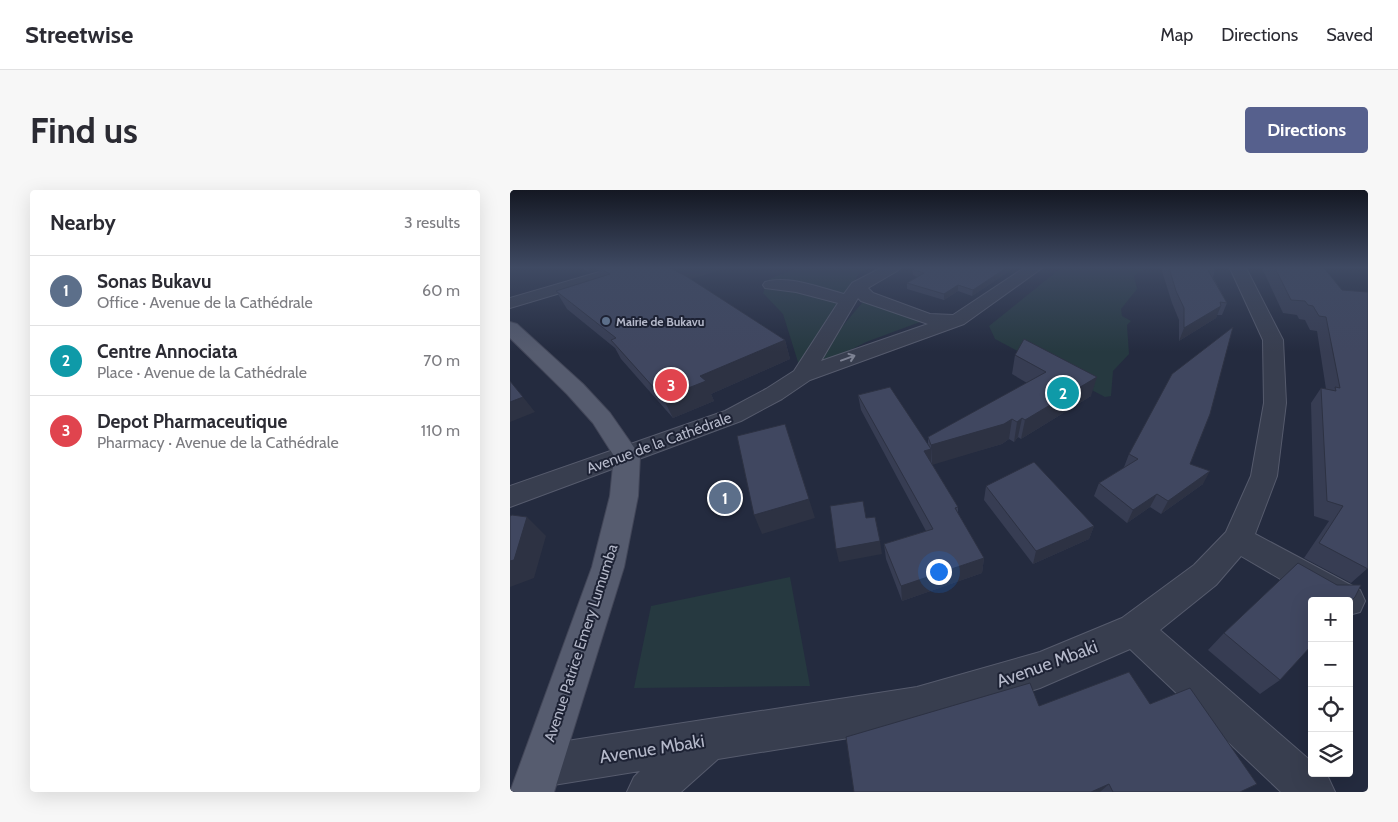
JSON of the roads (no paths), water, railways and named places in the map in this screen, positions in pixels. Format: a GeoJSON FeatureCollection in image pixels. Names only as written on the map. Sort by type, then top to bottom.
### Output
{"type":"FeatureCollection","features":[{"type":"Feature","properties":{"kind":"main road"},"geometry":{"type":"LineString","coordinates":[[510,328],[575,389],[602,418],[627,456]]}},
{"type":"Feature","properties":{"kind":"main road","name":"Avenue Patrice Emery Lumumba"},"geometry":{"type":"LineString","coordinates":[[537,779],[608,567],[624,496],[627,456]]}},
{"type":"Feature","properties":{"kind":"street"},"geometry":{"type":"LineString","coordinates":[[510,303],[533,296]]}},
{"type":"Feature","properties":{"kind":"street","name":"Avenue de la Cathédrale"},"geometry":{"type":"LineString","coordinates":[[802,375],[851,296]]}},
{"type":"Feature","properties":{"kind":"street"},"geometry":{"type":"LineString","coordinates":[[864,296],[928,319],[958,320]]}},
{"type":"Feature","properties":{"kind":"street","name":"Avenue de la Cathédrale"},"geometry":{"type":"LineString","coordinates":[[510,497],[733,416],[774,394],[802,375],[958,320],[993,296]]}},
{"type":"Feature","properties":{"kind":"street","name":"Avenue Mbaki"},"geometry":{"type":"LineString","coordinates":[[537,779],[707,741],[917,707],[1040,670],[1134,630],[1206,575],[1238,539],[1264,476],[1276,403],[1273,340],[1252,296]]}},
{"type":"Feature","properties":{"kind":"street"},"geometry":{"type":"LineString","coordinates":[[1238,539],[1341,597]]}},
{"type":"Feature","properties":{"kind":"street"},"geometry":{"type":"LineString","coordinates":[[1353,604],[1368,612]]}},
{"type":"Feature","properties":{"kind":"street"},"geometry":{"type":"LineString","coordinates":[[1134,630],[1313,792]]}},
{"type":"Feature","properties":{"kind":"street"},"geometry":{"type":"LineString","coordinates":[[649,792],[707,741]]}},
{"type":"Feature","properties":{"kind":"place","name":"Mairie de Bukavu"},"geometry":{"type":"Point","coordinates":[606,321]}},
{"type":"Feature","properties":{"kind":"place","name":"Depot Pharmaceutique"},"geometry":{"type":"Point","coordinates":[671,385]}},
{"type":"Feature","properties":{"kind":"place","name":"Centre Annociata"},"geometry":{"type":"Point","coordinates":[1063,393]}},
{"type":"Feature","properties":{"kind":"place","name":"Sonas Bukavu"},"geometry":{"type":"Point","coordinates":[725,498]}}]}
